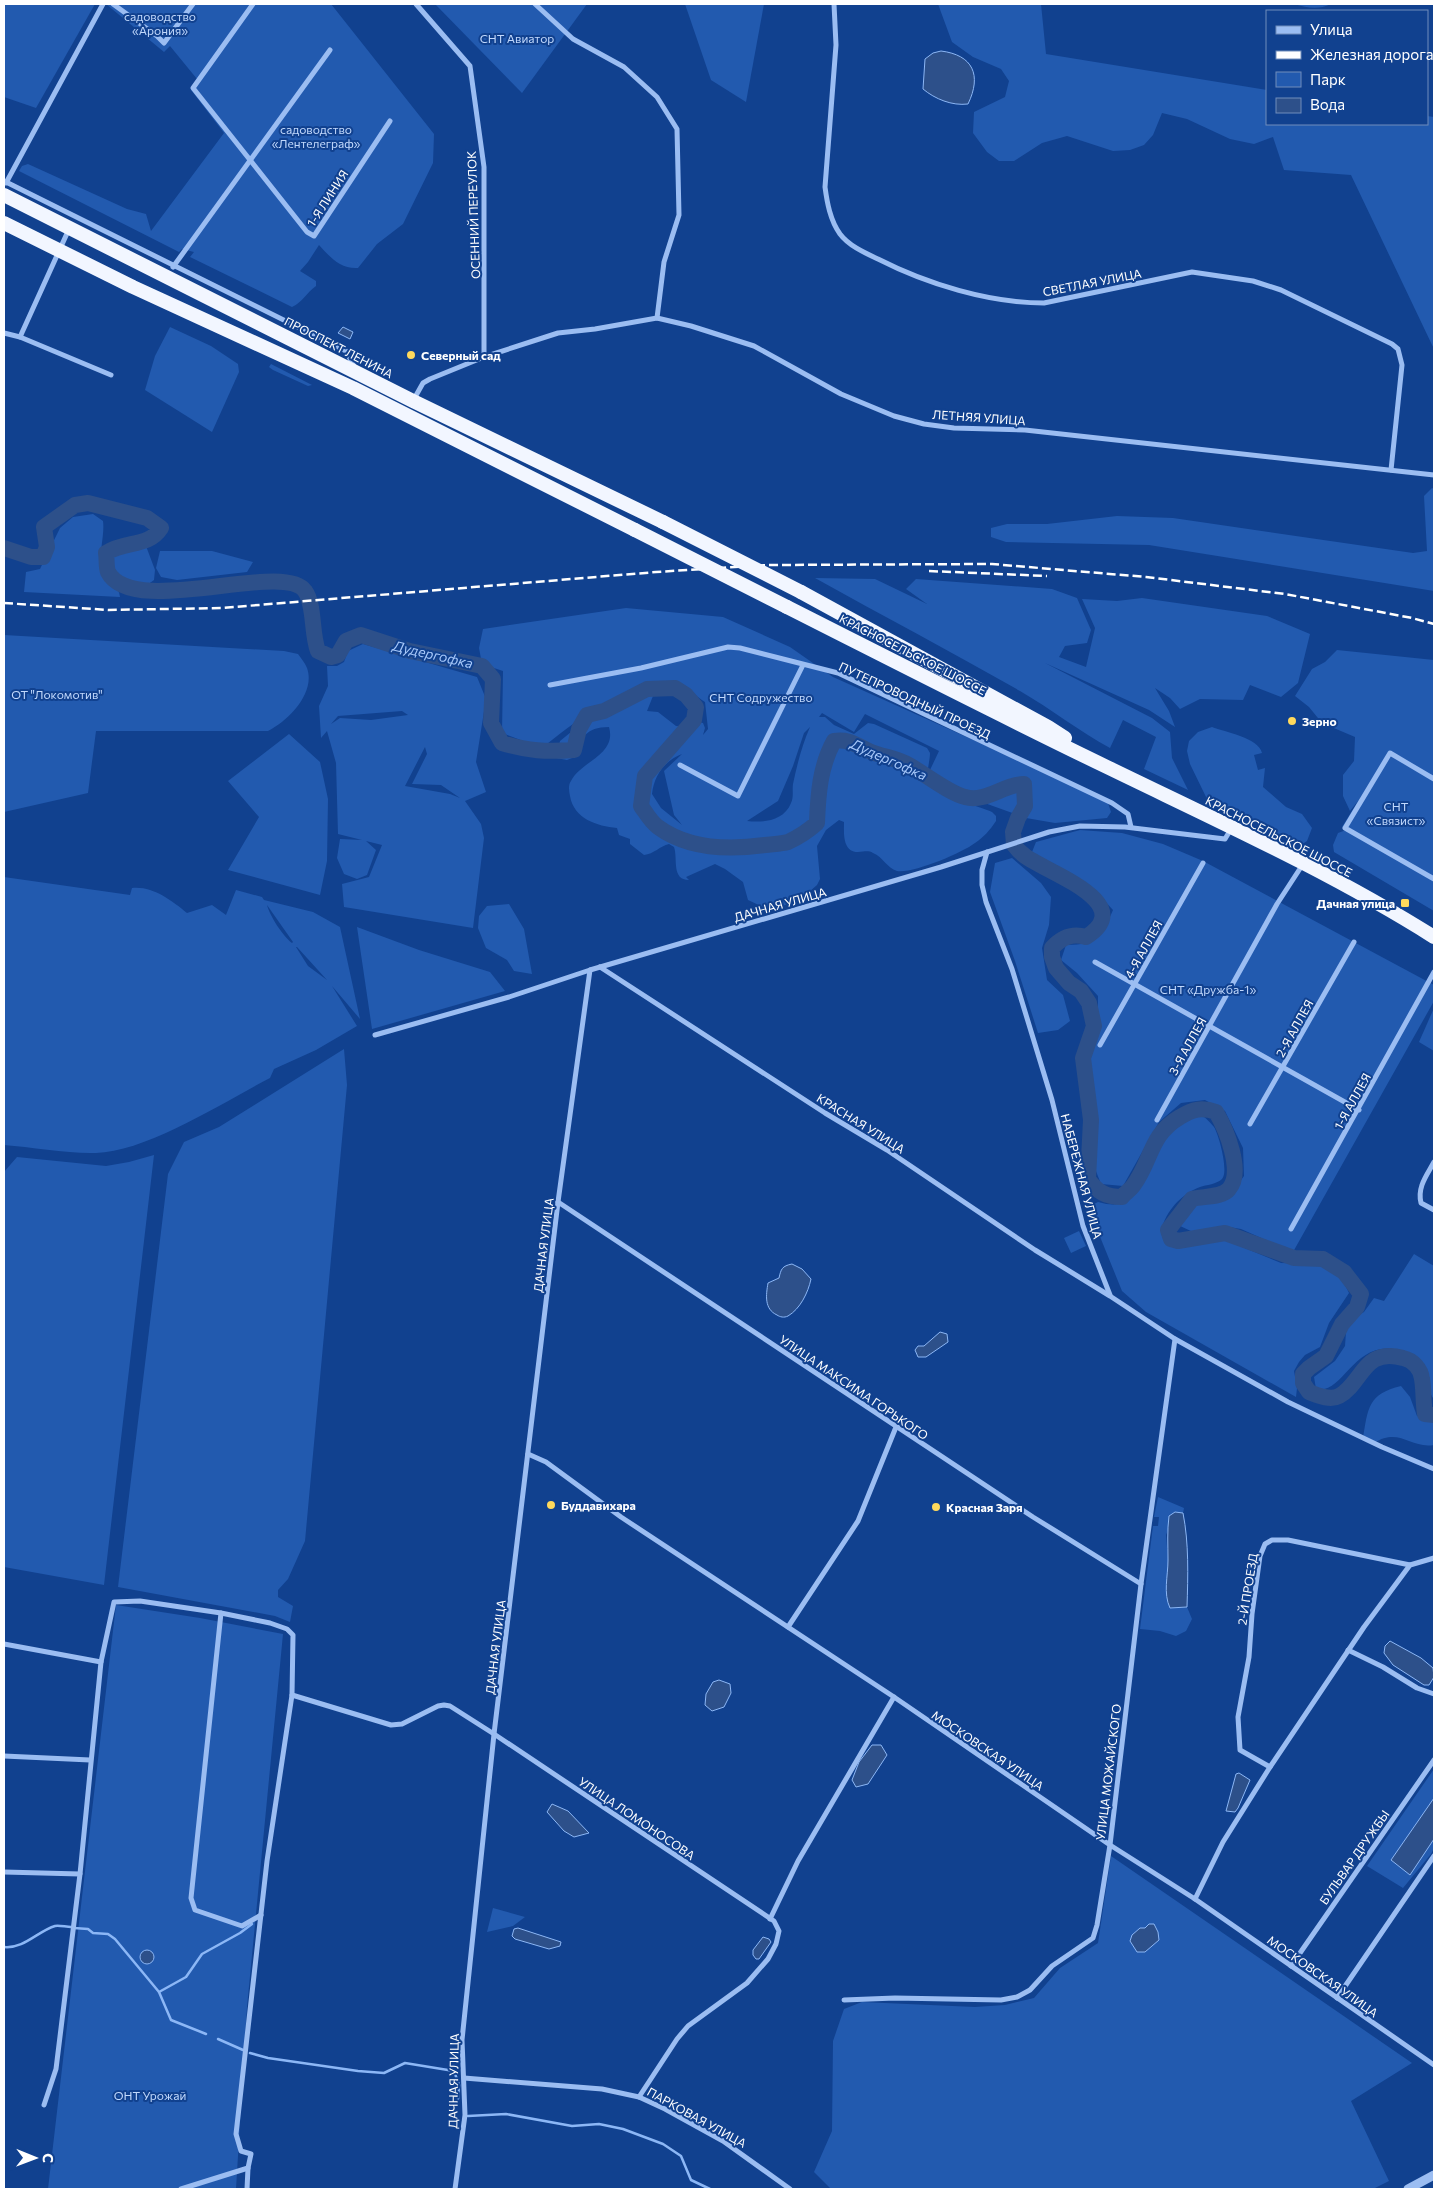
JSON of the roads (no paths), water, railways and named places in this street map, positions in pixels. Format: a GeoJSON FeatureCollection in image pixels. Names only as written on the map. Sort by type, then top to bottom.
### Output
{"type":"FeatureCollection","features":[{"type":"Feature","properties":{"kind":"highway","name":"ПРОСПЕКТ ЛЕНИНА"},"geometry":{"type":"LineString","coordinates":[[5,186],[70,228],[413,401],[663,522]]}},
{"type":"Feature","properties":{"kind":"highway"},"geometry":{"type":"LineString","coordinates":[[4,223],[58,251]]}},
{"type":"Feature","properties":{"kind":"highway","name":"КРАСНОСЕЛЬСКОЕ ШОССЕ"},"geometry":{"type":"LineString","coordinates":[[58,251],[353,388],[1106,767],[1303,864],[1434,937]]}},
{"type":"Feature","properties":{"kind":"highway","name":"КРАСНОСЕЛЬСКОЕ ШОССЕ"},"geometry":{"type":"LineString","coordinates":[[663,522],[801,592],[1048,727],[1106,767]]}},
{"type":"Feature","properties":{"kind":"street"},"geometry":{"type":"LineString","coordinates":[[102,4],[5,186],[346,351],[358,373]]}},
{"type":"Feature","properties":{"kind":"street"},"geometry":{"type":"LineString","coordinates":[[113,4],[164,42],[191,6],[184,4]]}},
{"type":"Feature","properties":{"kind":"street"},"geometry":{"type":"LineString","coordinates":[[250,161],[194,88],[253,4]]}},
{"type":"Feature","properties":{"kind":"street","name":"ОСЕННИЙ ПЕРЕУЛОК"},"geometry":{"type":"LineString","coordinates":[[416,4],[470,66],[484,167],[484,357]]}},
{"type":"Feature","properties":{"kind":"street"},"geometry":{"type":"LineString","coordinates":[[535,4],[573,39],[624,67],[657,97],[676,129],[679,215],[664,262],[660,308],[657,318]]}},
{"type":"Feature","properties":{"kind":"street","name":"СВЕТЛАЯ УЛИЦА"},"geometry":{"type":"LineString","coordinates":[[834,4],[836,45],[825,186],[829,210],[840,234],[858,249],[898,269],[931,282],[1022,303],[1044,302],[1192,272],[1253,281],[1281,290],[1392,344],[1398,349],[1402,364],[1391,470]]}},
{"type":"Feature","properties":{"kind":"street"},"geometry":{"type":"LineString","coordinates":[[173,267],[330,50]]}},
{"type":"Feature","properties":{"kind":"street","name":"1-Я ЛИНИЯ"},"geometry":{"type":"LineString","coordinates":[[250,161],[307,232],[314,236],[390,121]]}},
{"type":"Feature","properties":{"kind":"street"},"geometry":{"type":"LineString","coordinates":[[20,337],[70,228]]}},
{"type":"Feature","properties":{"kind":"street","name":"ЛЕТНЯЯ УЛИЦА"},"geometry":{"type":"LineString","coordinates":[[413,401],[423,382],[484,357],[558,333],[595,329],[657,318],[691,326],[754,346],[867,407],[924,424],[980,430],[1026,430],[1434,475]]}},
{"type":"Feature","properties":{"kind":"street"},"geometry":{"type":"LineString","coordinates":[[4,333],[20,337],[111,375]]}},
{"type":"Feature","properties":{"kind":"street","name":"ПУТЕПРОВОДНЫЙ ПРОЕЗД"},"geometry":{"type":"LineString","coordinates":[[550,685],[641,668],[728,647],[740,648],[838,673],[1112,803],[1128,814],[1131,827]]}},
{"type":"Feature","properties":{"kind":"street"},"geometry":{"type":"LineString","coordinates":[[680,765],[738,796],[803,664]]}},
{"type":"Feature","properties":{"kind":"street"},"geometry":{"type":"LineString","coordinates":[[1434,779],[1390,752],[1345,828],[1434,880]]}},
{"type":"Feature","properties":{"kind":"street","name":"ДАЧНАЯ УЛИЦА"},"geometry":{"type":"LineString","coordinates":[[455,2189],[465,2115],[462,2040],[494,1734],[558,1202],[590,970],[1031,838],[1080,826],[1131,827],[1225,839],[1231,828]]}},
{"type":"Feature","properties":{"kind":"street","name":"НАБЕРЕЖНАЯ УЛИЦА"},"geometry":{"type":"LineString","coordinates":[[986,852],[982,870],[982,885],[986,902],[1012,969],[1052,1100],[1084,1226],[1110,1296]]}},
{"type":"Feature","properties":{"kind":"street","name":"4-Я АЛЛЕЯ"},"geometry":{"type":"LineString","coordinates":[[1100,1045],[1203,863]]}},
{"type":"Feature","properties":{"kind":"street","name":"3-Я АЛЛЕЯ"},"geometry":{"type":"LineString","coordinates":[[1157,1120],[1277,904],[1303,864]]}},
{"type":"Feature","properties":{"kind":"street","name":"2-Я АЛЛЕЯ"},"geometry":{"type":"LineString","coordinates":[[1250,1124],[1354,942]]}},
{"type":"Feature","properties":{"kind":"street"},"geometry":{"type":"LineString","coordinates":[[1095,962],[1359,1110]]}},
{"type":"Feature","properties":{"kind":"street","name":"КРАСНАЯ УЛИЦА"},"geometry":{"type":"LineString","coordinates":[[600,967],[825,1113],[887,1150],[1035,1250],[1110,1296]]}},
{"type":"Feature","properties":{"kind":"street"},"geometry":{"type":"LineString","coordinates":[[376,1035],[509,997],[590,970]]}},
{"type":"Feature","properties":{"kind":"street","name":"1-Я АЛЛЕЯ"},"geometry":{"type":"LineString","coordinates":[[1291,1228],[1359,1110],[1434,972]]}},
{"type":"Feature","properties":{"kind":"street"},"geometry":{"type":"LineString","coordinates":[[1434,1162],[1420,1187],[1419,1195],[1421,1203],[1434,1210]]}},
{"type":"Feature","properties":{"kind":"street","name":"УЛИЦА МАКСИМА ГОРЬКОГО"},"geometry":{"type":"LineString","coordinates":[[558,1202],[1033,1518],[1141,1584]]}},
{"type":"Feature","properties":{"kind":"street"},"geometry":{"type":"LineString","coordinates":[[1110,1296],[1174,1339],[1288,1402],[1382,1447],[1434,1469]]}},
{"type":"Feature","properties":{"kind":"street","name":"УЛИЦА МОЖАЙСКОГО"},"geometry":{"type":"LineString","coordinates":[[844,2000],[895,1998],[1001,2000],[1017,1997],[1030,1990],[1052,1966],[1093,1938],[1097,1925],[1110,1845],[1141,1584],[1174,1339]]}},
{"type":"Feature","properties":{"kind":"street"},"geometry":{"type":"LineString","coordinates":[[788,1627],[858,1521],[896,1427]]}},
{"type":"Feature","properties":{"kind":"street","name":"МОСКОВСКАЯ УЛИЦА"},"geometry":{"type":"LineString","coordinates":[[528,1454],[546,1462],[621,1517],[894,1697],[1110,1845],[1195,1899],[1434,2065]]}},
{"type":"Feature","properties":{"kind":"street","name":"2-Й ПРОЕЗД"},"geometry":{"type":"LineString","coordinates":[[1270,1767],[1240,1750],[1238,1717],[1249,1657],[1252,1614],[1260,1556],[1265,1544],[1272,1540],[1288,1540],[1410,1566]]}},
{"type":"Feature","properties":{"kind":"street"},"geometry":{"type":"LineString","coordinates":[[1195,1899],[1223,1842],[1270,1767],[1348,1650],[1410,1566],[1434,1558]]}},
{"type":"Feature","properties":{"kind":"street"},"geometry":{"type":"LineString","coordinates":[[44,2105],[56,2069],[80,1874],[101,1662],[114,1602],[140,1600],[220,1613],[287,1629],[293,1635],[294,1645],[292,1695],[281,1762],[261,1915],[236,2134],[241,2151],[250,2154],[247,2189]]}},
{"type":"Feature","properties":{"kind":"street"},"geometry":{"type":"LineString","coordinates":[[220,1613],[191,1898],[195,1910],[242,1926],[261,1915]]}},
{"type":"Feature","properties":{"kind":"street"},"geometry":{"type":"LineString","coordinates":[[4,1644],[101,1662]]}},
{"type":"Feature","properties":{"kind":"street"},"geometry":{"type":"LineString","coordinates":[[1348,1650],[1383,1667],[1417,1688],[1434,1694]]}},
{"type":"Feature","properties":{"kind":"street","name":"УЛИЦА ЛОМОНОСОВА"},"geometry":{"type":"LineString","coordinates":[[292,1695],[391,1725],[402,1724],[438,1706],[444,1705],[494,1734],[770,1919]]}},
{"type":"Feature","properties":{"kind":"street"},"geometry":{"type":"LineString","coordinates":[[639,2096],[677,2039],[688,2026],[748,1982],[768,1959],[776,1944],[779,1931],[774,1921],[770,1919],[798,1861],[894,1697]]}},
{"type":"Feature","properties":{"kind":"street"},"geometry":{"type":"LineString","coordinates":[[4,1756],[90,1760]]}},
{"type":"Feature","properties":{"kind":"street","name":"БУЛЬВАР ДРУЖБЫ"},"geometry":{"type":"LineString","coordinates":[[1291,1966],[1434,1760]]}},
{"type":"Feature","properties":{"kind":"street"},"geometry":{"type":"LineString","coordinates":[[1336,1998],[1434,1856]]}},
{"type":"Feature","properties":{"kind":"street"},"geometry":{"type":"LineString","coordinates":[[4,1872],[80,1874]]}},
{"type":"Feature","properties":{"kind":"street","name":"ПАРКОВАЯ УЛИЦА"},"geometry":{"type":"LineString","coordinates":[[464,2078],[602,2089],[639,2096],[723,2141],[790,2189]]}},
{"type":"Feature","properties":{"kind":"street"},"geometry":{"type":"LineString","coordinates":[[181,2189],[248,2168]]}},
{"type":"Feature","properties":{"kind":"street"},"geometry":{"type":"LineString","coordinates":[[1408,2189],[1434,2175]]}},
{"type":"Feature","properties":{"kind":"water"},"geometry":{"type":"Polygon","coordinates":[[[941,51],[961,57],[972,68],[974,84],[968,104],[944,101],[923,89],[925,59],[933,53],[941,51]]]}},
{"type":"Feature","properties":{"kind":"water"},"geometry":{"type":"Polygon","coordinates":[[[343,327],[353,332],[350,339],[338,333],[343,327]]]}},
{"type":"Feature","properties":{"kind":"water"},"geometry":{"type":"Polygon","coordinates":[[[792,1264],[802,1269],[811,1279],[806,1295],[800,1305],[788,1316],[782,1317],[773,1312],[768,1305],[768,1283],[779,1278],[782,1268],[792,1264]]]}},
{"type":"Feature","properties":{"kind":"water"},"geometry":{"type":"Polygon","coordinates":[[[940,1332],[947,1334],[948,1342],[926,1357],[918,1357],[915,1350],[918,1346],[924,1346],[940,1332]]]}},
{"type":"Feature","properties":{"kind":"water"},"geometry":{"type":"Polygon","coordinates":[[[1175,1512],[1183,1513],[1185,1524],[1188,1560],[1187,1607],[1170,1608],[1166,1590],[1168,1527],[1169,1516],[1175,1512]]]}},
{"type":"Feature","properties":{"kind":"water"},"geometry":{"type":"Polygon","coordinates":[[[1390,1641],[1421,1658],[1433,1668],[1434,1677],[1429,1685],[1424,1685],[1393,1665],[1384,1653],[1385,1646],[1390,1641]]]}},
{"type":"Feature","properties":{"kind":"water"},"geometry":{"type":"Polygon","coordinates":[[[719,1680],[730,1684],[731,1693],[724,1707],[712,1711],[705,1705],[706,1694],[713,1682],[719,1680]]]}},
{"type":"Feature","properties":{"kind":"water"},"geometry":{"type":"Polygon","coordinates":[[[872,1745],[881,1745],[887,1755],[868,1784],[856,1787],[852,1780],[859,1762],[872,1745]]]}},
{"type":"Feature","properties":{"kind":"water"},"geometry":{"type":"Polygon","coordinates":[[[1239,1773],[1250,1780],[1235,1812],[1226,1811],[1236,1774],[1239,1773]]]}},
{"type":"Feature","properties":{"kind":"water"},"geometry":{"type":"Polygon","coordinates":[[[1434,1798],[1434,1839],[1410,1875],[1391,1860],[1434,1798]]]}},
{"type":"Feature","properties":{"kind":"water"},"geometry":{"type":"Polygon","coordinates":[[[552,1804],[568,1811],[589,1833],[574,1837],[564,1831],[547,1812],[552,1804]]]}},
{"type":"Feature","properties":{"kind":"water"},"geometry":{"type":"Polygon","coordinates":[[[1149,1924],[1154,1924],[1159,1940],[1145,1952],[1137,1952],[1130,1941],[1132,1935],[1140,1928],[1145,1928],[1149,1924]]]}},
{"type":"Feature","properties":{"kind":"water"},"geometry":{"type":"Polygon","coordinates":[[[518,1928],[561,1942],[560,1946],[549,1949],[515,1939],[512,1936],[514,1929],[518,1928]]]}},
{"type":"Feature","properties":{"kind":"water"},"geometry":{"type":"Polygon","coordinates":[[[763,1937],[771,1942],[759,1959],[756,1959],[753,1955],[753,1950],[763,1937]]]}},
{"type":"Feature","properties":{"kind":"water"},"geometry":{"type":"Polygon","coordinates":[[[147,1950],[152,1952],[154,1957],[152,1962],[147,1964],[142,1962],[140,1957],[142,1952],[147,1950]]]}},
{"type":"Feature","properties":{"kind":"waterway","name":"Дудергофка"},"geometry":{"type":"LineString","coordinates":[[4,548],[31,557],[43,557],[47,547],[44,527],[75,505],[88,503],[147,518],[161,528],[156,534],[150,539],[121,546],[106,553],[108,572],[122,585],[146,590],[175,590],[269,582],[291,583],[305,591],[308,597],[318,651],[331,657],[338,655],[346,641],[361,635],[410,651],[482,666],[493,679],[491,723],[502,743],[520,748],[546,751],[574,750],[579,729],[587,715],[604,711],[647,689],[675,688],[686,695],[696,707],[694,720],[645,776],[641,806],[658,827],[682,840],[696,844],[724,847],[752,847],[779,844],[788,842],[807,831],[817,823],[819,791],[823,771],[834,741],[849,742],[874,753],[905,763],[958,795],[965,797],[980,798],[1009,787],[1024,784],[1025,806],[1013,832],[1014,845],[1025,856],[1084,890],[1096,901],[1102,912],[1100,924],[1086,937],[1076,935],[1068,937],[1052,948],[1052,957],[1056,968],[1069,983],[1081,991],[1089,1003],[1094,1026],[1083,1058],[1091,1120],[1088,1179],[1102,1193],[1122,1197],[1139,1177],[1157,1140],[1170,1124],[1193,1111],[1202,1109],[1216,1112],[1232,1150],[1235,1172],[1233,1182],[1229,1189],[1222,1194],[1192,1199],[1168,1230],[1171,1239],[1178,1241],[1225,1233],[1294,1258],[1323,1259],[1344,1272],[1361,1294],[1357,1307],[1342,1324],[1326,1356],[1303,1374],[1303,1383],[1309,1392],[1332,1398],[1339,1396],[1347,1390],[1365,1368],[1380,1357],[1403,1358],[1418,1368],[1423,1383],[1425,1414],[1434,1415]]}},
{"type":"Feature","properties":{"kind":"waterway"},"geometry":{"type":"LineString","coordinates":[[159,1992],[186,1977],[202,1954],[240,1933],[252,1924]]}},
{"type":"Feature","properties":{"kind":"waterway"},"geometry":{"type":"LineString","coordinates":[[4,1947],[24,1943],[55,1926],[71,1927]]}},
{"type":"Feature","properties":{"kind":"waterway"},"geometry":{"type":"LineString","coordinates":[[74,1928],[88,1929],[93,1933],[108,1934],[115,1939],[159,1992],[171,2020],[206,2034]]}},
{"type":"Feature","properties":{"kind":"waterway"},"geometry":{"type":"LineString","coordinates":[[218,2039],[243,2050]]}},
{"type":"Feature","properties":{"kind":"waterway"},"geometry":{"type":"LineString","coordinates":[[250,2053],[268,2058],[358,2071],[384,2073],[405,2063],[454,2071],[459,2085],[458,2099]]}},
{"type":"Feature","properties":{"kind":"waterway"},"geometry":{"type":"LineString","coordinates":[[468,2116],[506,2114],[572,2126],[599,2124],[623,2129],[663,2144],[681,2156],[691,2180],[710,2189]]}},
{"type":"Feature","properties":{"kind":"railway"},"geometry":{"type":"LineString","coordinates":[[4,603],[108,610],[222,608],[656,572],[768,565],[992,564],[1146,577],[1285,594],[1412,618],[1434,624]]}},
{"type":"Feature","properties":{"kind":"railway"},"geometry":{"type":"LineString","coordinates":[[929,571],[1047,576]]}},
{"type":"Feature","properties":{"kind":"place","name":"Северный сад"},"geometry":{"type":"Point","coordinates":[411,355]}},
{"type":"Feature","properties":{"kind":"place","name":"Зерно"},"geometry":{"type":"Point","coordinates":[1292,721]}},
{"type":"Feature","properties":{"kind":"place","name":"Дачная улица"},"geometry":{"type":"Point","coordinates":[1405,903]}},
{"type":"Feature","properties":{"kind":"place","name":"Буддавихара"},"geometry":{"type":"Point","coordinates":[551,1505]}},
{"type":"Feature","properties":{"kind":"place","name":"Красная Заря"},"geometry":{"type":"Point","coordinates":[936,1507]}},
{"type":"Feature","properties":{"kind":"park label","name":"садоводство «Арония»"},"geometry":{"type":"Point","coordinates":[160,23]}},
{"type":"Feature","properties":{"kind":"park label","name":"СНТ Авиатор"},"geometry":{"type":"Point","coordinates":[517,38]}},
{"type":"Feature","properties":{"kind":"park label","name":"садоводство «Лентелеграф»"},"geometry":{"type":"Point","coordinates":[316,136]}},
{"type":"Feature","properties":{"kind":"park label","name":"ОТ \"Локомотив\""},"geometry":{"type":"Point","coordinates":[57,694]}},
{"type":"Feature","properties":{"kind":"park label","name":"СНТ Содружество"},"geometry":{"type":"Point","coordinates":[761,697]}},
{"type":"Feature","properties":{"kind":"park label","name":"СНТ «Связист»"},"geometry":{"type":"Point","coordinates":[1396,813]}},
{"type":"Feature","properties":{"kind":"park label","name":"СНТ «Дружба-1»"},"geometry":{"type":"Point","coordinates":[1208,989]}},
{"type":"Feature","properties":{"kind":"park label","name":"ОНТ Урожай"},"geometry":{"type":"Point","coordinates":[150,2095]}}]}
